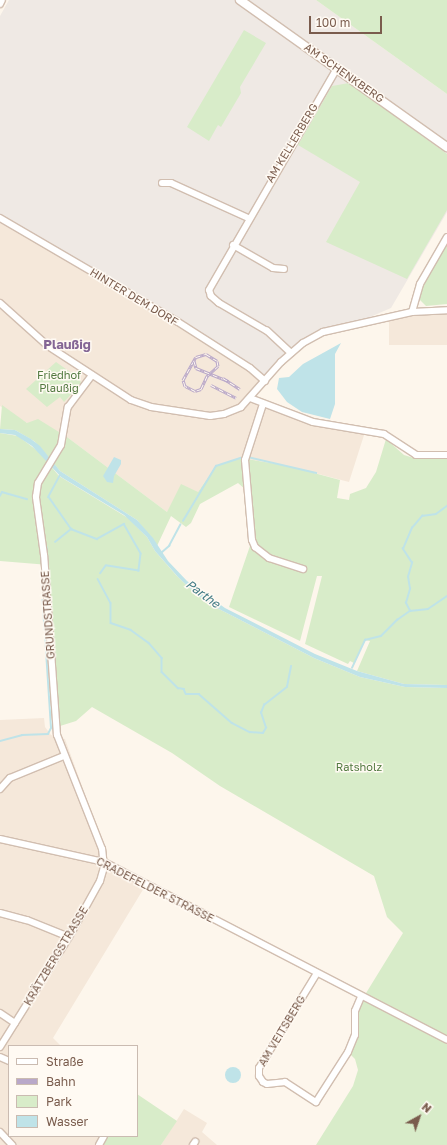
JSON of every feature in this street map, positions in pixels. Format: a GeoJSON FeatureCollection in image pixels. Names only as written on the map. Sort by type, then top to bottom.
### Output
{"type":"FeatureCollection","features":[{"type":"Feature","properties":{"kind":"main road","name":"AM SCHENKBERG"},"geometry":{"type":"LineString","coordinates":[[240,0],[447,148]]}},
{"type":"Feature","properties":{"kind":"street"},"geometry":{"type":"LineString","coordinates":[[0,4],[2,0]]}},
{"type":"Feature","properties":{"kind":"street","name":"AM KELLERBERG"},"geometry":{"type":"LineString","coordinates":[[291,353],[267,331],[211,296],[209,290],[248,218],[337,68]]}},
{"type":"Feature","properties":{"kind":"street"},"geometry":{"type":"LineString","coordinates":[[162,184],[171,183],[248,218]]}},
{"type":"Feature","properties":{"kind":"street","name":"HINTER DEM DORF"},"geometry":{"type":"LineString","coordinates":[[0,218],[178,322],[250,368],[265,381]]}},
{"type":"Feature","properties":{"kind":"street"},"geometry":{"type":"LineString","coordinates":[[412,312],[420,284],[447,237]]}},
{"type":"Feature","properties":{"kind":"street"},"geometry":{"type":"LineString","coordinates":[[233,245],[272,268],[284,269]]}},
{"type":"Feature","properties":{"kind":"street"},"geometry":{"type":"LineString","coordinates":[[0,303],[48,346],[92,375],[140,403],[198,414],[224,414],[241,407],[291,353],[312,338],[334,327],[412,312],[447,310]]}},
{"type":"Feature","properties":{"kind":"street","name":"GRUNDSTRASSE"},"geometry":{"type":"LineString","coordinates":[[92,375],[68,407],[61,445],[38,483],[36,497],[44,555],[52,698],[56,735],[102,849],[104,862]]}},
{"type":"Feature","properties":{"kind":"street"},"geometry":{"type":"LineString","coordinates":[[250,398],[313,422],[384,434],[416,455],[447,455]]}},
{"type":"Feature","properties":{"kind":"street"},"geometry":{"type":"LineString","coordinates":[[263,404],[245,460],[252,540],[255,547],[269,558],[303,569]]}},
{"type":"Feature","properties":{"kind":"street"},"geometry":{"type":"LineString","coordinates":[[1,785],[10,778],[64,756]]}},
{"type":"Feature","properties":{"kind":"street","name":"CRADEFELDER STRASSE"},"geometry":{"type":"LineString","coordinates":[[0,839],[104,862],[317,973]]}},
{"type":"Feature","properties":{"kind":"street","name":"KRÄTZBERGSTRASSE"},"geometry":{"type":"LineString","coordinates":[[0,1047],[68,937],[100,881],[104,862]]}},
{"type":"Feature","properties":{"kind":"street"},"geometry":{"type":"LineString","coordinates":[[0,913],[27,920],[68,937]]}},
{"type":"Feature","properties":{"kind":"street"},"geometry":{"type":"LineString","coordinates":[[317,973],[447,1040]]}},
{"type":"Feature","properties":{"kind":"street","name":"AM VEITSBERG"},"geometry":{"type":"LineString","coordinates":[[317,973],[259,1068],[259,1076],[263,1082],[268,1084],[285,1082],[316,1102],[348,1052],[355,1035],[355,1011],[362,997]]}},
{"type":"Feature","properties":{"kind":"street"},"geometry":{"type":"LineString","coordinates":[[0,1013],[15,1022]]}},
{"type":"Feature","properties":{"kind":"street"},"geometry":{"type":"LineString","coordinates":[[0,1132],[12,1145]]}},
{"type":"Feature","properties":{"kind":"shaded area"},"geometry":{"type":"Polygon","coordinates":[[[9,0],[316,0],[447,94],[447,212],[391,308],[356,323],[334,327],[303,343],[268,378],[201,333],[0,214],[0,16],[9,0]]]}},
{"type":"Feature","properties":{"kind":"shaded area"},"geometry":{"type":"Polygon","coordinates":[[[0,222],[249,368],[259,381],[244,398],[301,421],[365,432],[349,482],[288,466],[241,458],[216,466],[198,492],[167,512],[67,437],[27,423],[0,406],[0,222]]]}},
{"type":"Feature","properties":{"kind":"shaded area"},"geometry":{"type":"Polygon","coordinates":[[[389,314],[447,314],[447,345],[389,345],[389,314]]]}},
{"type":"Feature","properties":{"kind":"shaded area"},"geometry":{"type":"Polygon","coordinates":[[[44,718],[45,727],[51,735],[65,739],[109,861],[147,883],[53,1038],[60,1045],[8,1045],[8,1137],[104,1137],[100,1145],[0,1145],[0,720],[44,718]]]}},
{"type":"Feature","properties":{"kind":"shaded area"},"geometry":{"type":"Polygon","coordinates":[[[184,1109],[207,1123],[202,1132],[217,1145],[161,1145],[184,1109]]]}},
{"type":"Feature","properties":{"kind":"green space"},"geometry":{"type":"Polygon","coordinates":[[[316,0],[447,0],[447,94],[316,0]]]}},
{"type":"Feature","properties":{"kind":"green space"},"geometry":{"type":"Polygon","coordinates":[[[244,30],[266,43],[240,87],[241,93],[221,127],[218,125],[209,141],[187,127],[244,30]]]}},
{"type":"Feature","properties":{"kind":"green space"},"geometry":{"type":"Polygon","coordinates":[[[349,83],[447,154],[447,210],[407,279],[326,242],[360,182],[298,145],[332,86],[349,83]]]}},
{"type":"Feature","properties":{"kind":"green space"},"geometry":{"type":"Polygon","coordinates":[[[447,243],[447,304],[426,306],[420,300],[420,291],[447,243]]]}},
{"type":"Feature","properties":{"kind":"green space","name":"Friedhof Plaußig"},"geometry":{"type":"Polygon","coordinates":[[[56,362],[80,379],[81,384],[64,402],[60,397],[47,407],[26,389],[56,362]]]}},
{"type":"Feature","properties":{"kind":"green space"},"geometry":{"type":"Polygon","coordinates":[[[2,405],[27,423],[38,419],[67,437],[167,512],[181,484],[198,492],[216,466],[241,458],[288,466],[340,480],[337,498],[349,500],[350,494],[366,488],[376,472],[386,439],[404,455],[417,459],[447,459],[447,685],[404,684],[357,671],[370,641],[365,640],[354,663],[350,661],[348,664],[305,644],[322,576],[317,576],[300,641],[229,607],[250,546],[246,490],[238,483],[200,504],[191,523],[186,527],[171,516],[157,546],[137,520],[60,471],[34,441],[15,430],[0,429],[2,405]]]}},
{"type":"Feature","properties":{"kind":"green space","name":"Ratsholz"},"geometry":{"type":"Polygon","coordinates":[[[0,433],[18,436],[39,452],[59,476],[128,518],[147,537],[155,551],[176,575],[197,595],[215,607],[314,658],[360,677],[405,687],[447,688],[447,1145],[316,1145],[353,1086],[358,1070],[355,1059],[348,1052],[355,1035],[355,1011],[403,933],[387,917],[374,876],[220,786],[172,753],[92,707],[76,721],[60,726],[49,565],[0,561],[0,433]]]}},
{"type":"Feature","properties":{"kind":"green space"},"geometry":{"type":"Polygon","coordinates":[[[138,1095],[177,1121],[161,1145],[100,1145],[104,1137],[138,1137],[138,1095]]]}},
{"type":"Feature","properties":{"kind":"water"},"geometry":{"type":"Polygon","coordinates":[[[341,343],[335,354],[335,404],[330,419],[302,412],[287,402],[277,389],[279,378],[289,377],[303,364],[341,343]]]}},
{"type":"Feature","properties":{"kind":"water","name":"Parthe"},"geometry":{"type":"Polygon","coordinates":[[[0,429],[15,430],[31,439],[40,446],[60,471],[137,520],[153,538],[168,561],[187,581],[225,608],[315,654],[357,671],[404,684],[447,685],[447,688],[405,687],[360,677],[314,658],[215,607],[197,595],[178,577],[155,551],[147,537],[124,515],[61,477],[32,446],[15,435],[0,433],[0,429]]]}},
{"type":"Feature","properties":{"kind":"water"},"geometry":{"type":"Polygon","coordinates":[[[114,457],[121,460],[121,464],[114,476],[113,483],[107,482],[103,476],[114,457]]]}},
{"type":"Feature","properties":{"kind":"water"},"geometry":{"type":"Polygon","coordinates":[[[233,1067],[239,1069],[241,1075],[239,1081],[233,1083],[227,1081],[225,1075],[227,1069],[233,1067]]]}},
{"type":"Feature","properties":{"kind":"waterway"},"geometry":{"type":"LineString","coordinates":[[248,457],[316,473]]}},
{"type":"Feature","properties":{"kind":"waterway"},"geometry":{"type":"LineString","coordinates":[[183,521],[216,466],[241,458]]}},
{"type":"Feature","properties":{"kind":"waterway"},"geometry":{"type":"LineString","coordinates":[[60,476],[49,497],[71,529],[97,539],[124,524],[141,554],[139,571],[106,566],[101,573]]}},
{"type":"Feature","properties":{"kind":"waterway"},"geometry":{"type":"LineString","coordinates":[[0,496],[2,492],[27,499]]}},
{"type":"Feature","properties":{"kind":"waterway"},"geometry":{"type":"LineString","coordinates":[[352,668],[365,640],[381,636],[397,620],[410,611],[406,603],[410,589],[408,577],[412,563],[403,549],[412,528],[422,516],[436,514],[447,506]]}},
{"type":"Feature","properties":{"kind":"waterway"},"geometry":{"type":"LineString","coordinates":[[161,553],[169,546],[180,525]]}},
{"type":"Feature","properties":{"kind":"waterway"},"geometry":{"type":"LineString","coordinates":[[55,542],[71,529]]}},
{"type":"Feature","properties":{"kind":"waterway"},"geometry":{"type":"LineString","coordinates":[[47,547],[50,588]]}},
{"type":"Feature","properties":{"kind":"waterway"},"geometry":{"type":"LineString","coordinates":[[98,579],[111,603],[111,623],[131,630],[149,643],[162,658],[162,672],[178,688],[184,689],[186,694],[199,694],[232,723],[250,732],[263,733],[266,728],[261,713],[264,705],[287,687],[291,666]]}},
{"type":"Feature","properties":{"kind":"waterway"},"geometry":{"type":"LineString","coordinates":[[410,611],[428,609],[447,596]]}},
{"type":"Feature","properties":{"kind":"waterway"},"geometry":{"type":"LineString","coordinates":[[43,600],[45,630]]}},
{"type":"Feature","properties":{"kind":"waterway"},"geometry":{"type":"LineString","coordinates":[[0,741],[22,735],[48,734],[51,728],[45,635]]}},
{"type":"Feature","properties":{"kind":"railway"},"geometry":{"type":"LineString","coordinates":[[206,354],[217,361],[218,366],[207,376],[201,389],[195,391],[185,386],[183,380],[196,357],[206,354]]}},
{"type":"Feature","properties":{"kind":"railway"},"geometry":{"type":"LineString","coordinates":[[194,361],[196,368],[228,381]]}},
{"type":"Feature","properties":{"kind":"railway"},"geometry":{"type":"LineString","coordinates":[[223,378],[240,389]]}},
{"type":"Feature","properties":{"kind":"railway"},"geometry":{"type":"LineString","coordinates":[[211,385],[236,398]]}},
{"type":"Feature","properties":{"kind":"district","name":"Plaußig"},"geometry":{"type":"Point","coordinates":[67,344]}}]}
